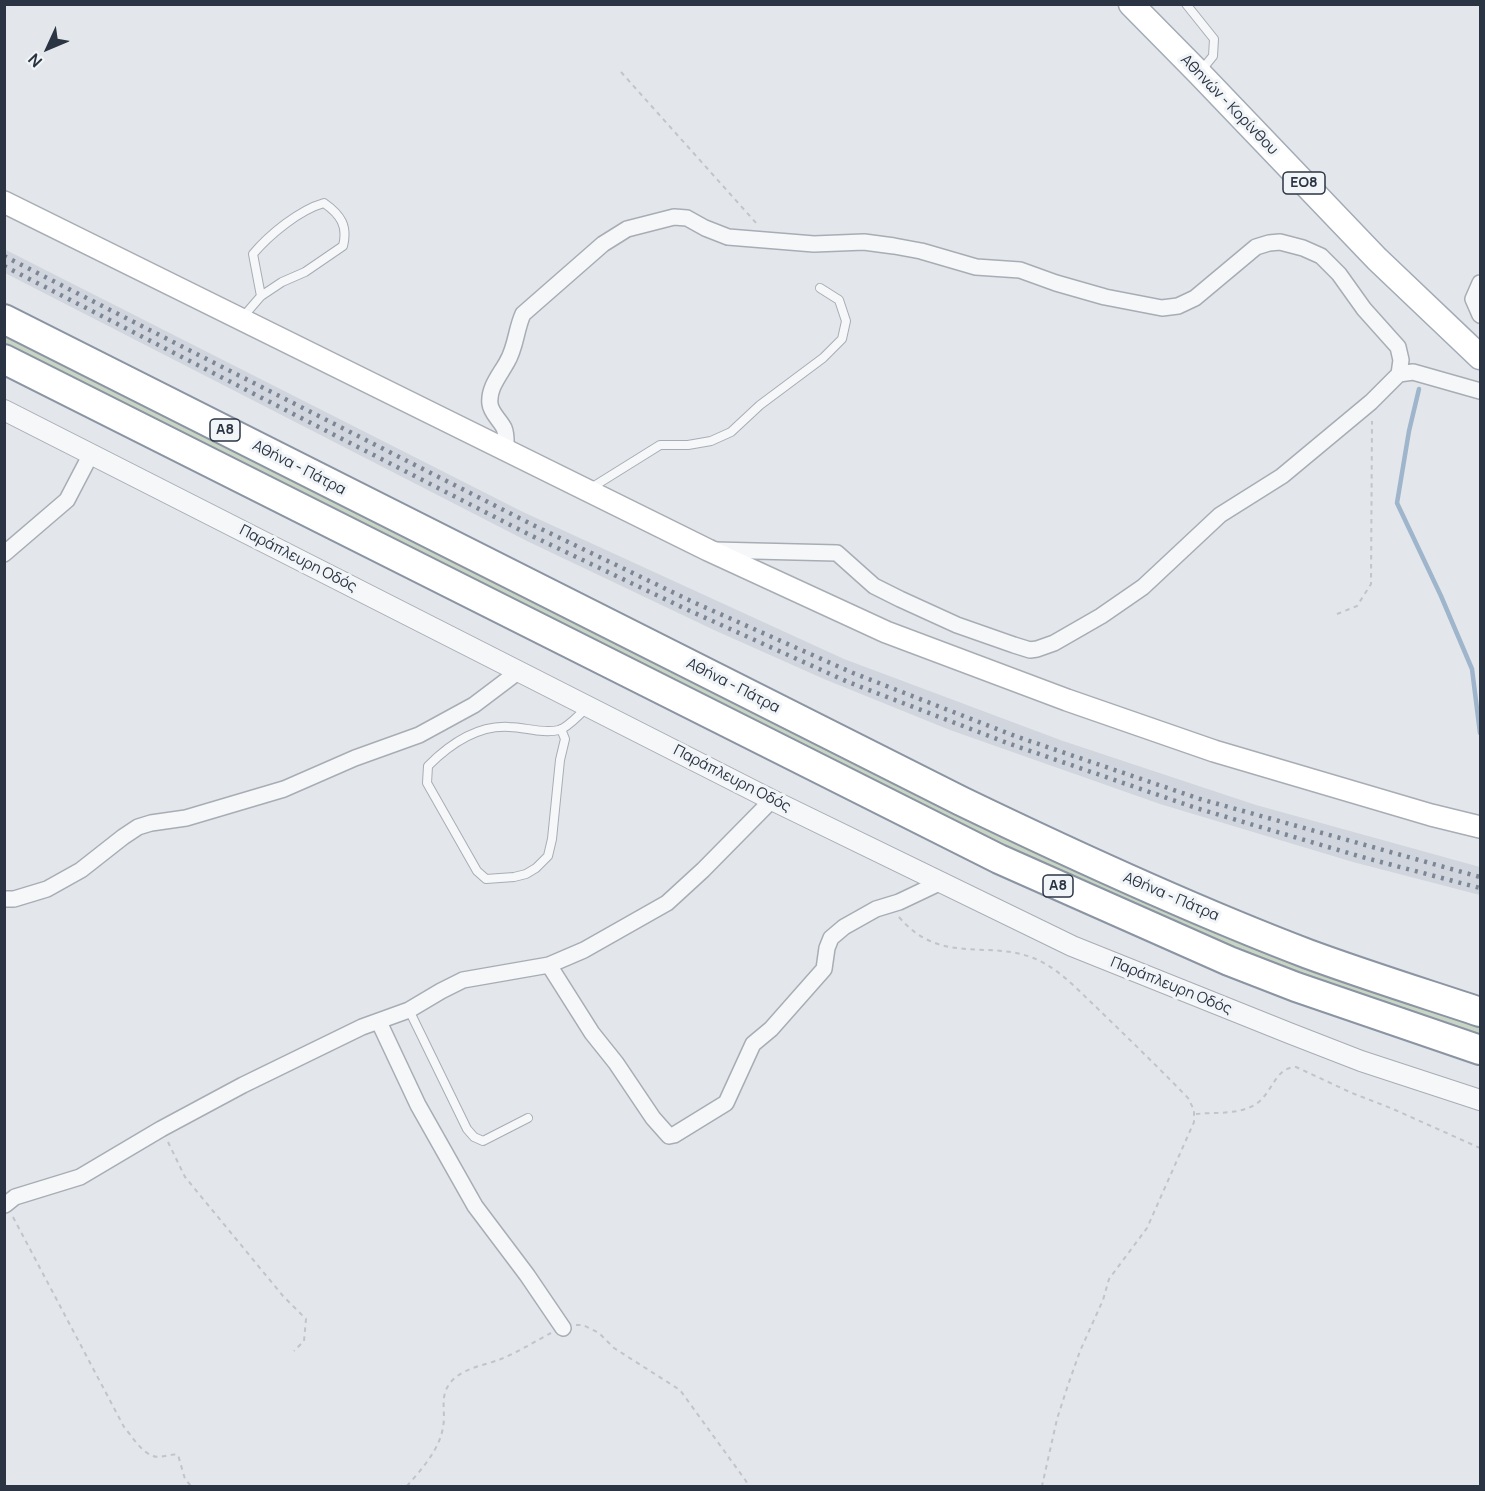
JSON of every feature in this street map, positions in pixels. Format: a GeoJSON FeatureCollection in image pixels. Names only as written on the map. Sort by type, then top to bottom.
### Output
{"type":"FeatureCollection","features":[{"type":"Feature","properties":{"kind":"highway","name":"Αθήνα - Πάτρα"},"geometry":{"type":"LineString","coordinates":[[4,319],[951,796],[1045,841],[1258,934],[1309,954],[1480,1012]]}},
{"type":"Feature","properties":{"kind":"highway","name":"Α8"},"geometry":{"type":"LineString","coordinates":[[4,359],[1009,864],[1162,933],[1296,987],[1480,1050]]}},
{"type":"Feature","properties":{"kind":"highway"},"geometry":{"type":"LineString","coordinates":[[1429,995],[1480,1003]]}},
{"type":"Feature","properties":{"kind":"main road","name":"Αθηνών - Κορίνθου"},"geometry":{"type":"LineString","coordinates":[[1131,4],[1377,259],[1480,357]]}},
{"type":"Feature","properties":{"kind":"main road"},"geometry":{"type":"LineString","coordinates":[[4,202],[708,550],[886,632],[1067,700],[1214,751],[1431,815],[1480,827]]}},
{"type":"Feature","properties":{"kind":"street"},"geometry":{"type":"LineString","coordinates":[[506,451],[506,435],[490,405],[490,398],[497,377],[512,352],[518,326],[524,314],[603,244],[627,229],[674,217],[687,218],[728,237],[814,244],[864,242],[921,251],[976,267],[1020,270],[1105,297],[1162,308],[1178,306],[1195,298],[1256,248],[1280,242],[1321,256],[1339,274],[1364,309],[1398,347],[1401,360],[1399,374],[1371,402],[1282,476],[1220,515],[1125,601],[1054,643],[1037,649],[1030,650],[957,625],[900,599],[874,586],[837,553],[708,550]]}},
{"type":"Feature","properties":{"kind":"street"},"geometry":{"type":"LineString","coordinates":[[1480,283],[1473,299],[1480,315]]}},
{"type":"Feature","properties":{"kind":"street"},"geometry":{"type":"LineString","coordinates":[[1399,374],[1413,372],[1480,391]]}},
{"type":"Feature","properties":{"kind":"street","name":"Παράπλευρη Οδός"},"geometry":{"type":"LineString","coordinates":[[4,410],[939,883],[1072,945],[1174,988],[1350,1057],[1480,1100]]}},
{"type":"Feature","properties":{"kind":"street"},"geometry":{"type":"LineString","coordinates":[[4,554],[67,500],[91,454]]}},
{"type":"Feature","properties":{"kind":"street"},"geometry":{"type":"LineString","coordinates":[[4,899],[14,899],[47,889],[81,870],[138,827],[186,818],[284,789],[355,758],[419,735],[474,705],[519,671]]}},
{"type":"Feature","properties":{"kind":"street"},"geometry":{"type":"LineString","coordinates":[[5,1205],[15,1197],[80,1177],[161,1129],[243,1085],[362,1027],[409,1010],[441,990],[463,980],[549,965],[584,950],[667,903],[772,800]]}},
{"type":"Feature","properties":{"kind":"street"},"geometry":{"type":"LineString","coordinates":[[549,965],[592,1033],[616,1063],[653,1118],[669,1136],[674,1135],[726,1102],[753,1044],[771,1029],[824,969],[831,938],[844,927],[876,909],[891,905],[939,883]]}},
{"type":"Feature","properties":{"kind":"street"},"geometry":{"type":"LineString","coordinates":[[379,1022],[413,1094],[475,1206],[527,1275],[563,1328]]}},
{"type":"Feature","properties":{"kind":"lane"},"geometry":{"type":"LineString","coordinates":[[1186,4],[1214,39],[1213,56],[1199,73]]}},
{"type":"Feature","properties":{"kind":"lane"},"geometry":{"type":"LineString","coordinates":[[240,319],[261,296],[282,282],[313,268],[343,246],[346,234],[337,212],[324,203],[314,206],[265,240],[252,255],[261,296]]}},
{"type":"Feature","properties":{"kind":"lane"},"geometry":{"type":"LineString","coordinates":[[587,490],[660,445],[688,445],[711,441],[731,432],[760,405],[823,358],[842,339],[846,321],[839,300],[820,288]]}},
{"type":"Feature","properties":{"kind":"lane"},"geometry":{"type":"LineString","coordinates":[[561,729],[565,739],[560,760],[552,839],[548,856],[526,874],[486,879],[477,871],[427,783],[428,766],[442,751],[478,731],[507,726],[540,731],[561,729],[589,706]]}},
{"type":"Feature","properties":{"kind":"lane"},"geometry":{"type":"LineString","coordinates":[[409,1010],[467,1129],[474,1137],[483,1141],[528,1118]]}},
{"type":"Feature","properties":{"kind":"path"},"geometry":{"type":"LineString","coordinates":[[621,72],[755,222],[779,240]]}},
{"type":"Feature","properties":{"kind":"path"},"geometry":{"type":"LineString","coordinates":[[1338,614],[1357,606],[1371,584],[1371,402]]}},
{"type":"Feature","properties":{"kind":"path"},"geometry":{"type":"LineString","coordinates":[[891,905],[908,926],[930,942],[965,949],[1019,954],[1039,960],[1054,969],[1073,984],[1188,1098],[1194,1114],[1194,1122],[1148,1228],[1109,1280],[1068,1385],[1042,1486]]}},
{"type":"Feature","properties":{"kind":"path"},"geometry":{"type":"LineString","coordinates":[[1194,1114],[1236,1111],[1250,1107],[1265,1096],[1283,1070],[1296,1067],[1480,1148]]}},
{"type":"Feature","properties":{"kind":"path"},"geometry":{"type":"LineString","coordinates":[[161,1129],[185,1177],[283,1296],[306,1319],[304,1341],[294,1351]]}},
{"type":"Feature","properties":{"kind":"path"},"geometry":{"type":"LineString","coordinates":[[5,1205],[18,1223],[124,1426],[142,1448],[153,1456],[178,1455],[185,1479],[191,1486]]}},
{"type":"Feature","properties":{"kind":"path"},"geometry":{"type":"LineString","coordinates":[[407,1486],[425,1465],[443,1430],[443,1398],[448,1385],[458,1375],[499,1360],[570,1325],[583,1325],[599,1333],[622,1354],[680,1390],[746,1480],[748,1486]]}},
{"type":"Feature","properties":{"kind":"shaded area"},"geometry":{"type":"Polygon","coordinates":[[[4,249],[523,512],[844,659],[1063,741],[1256,805],[1480,867],[1480,895],[1353,862],[1160,804],[950,730],[824,679],[714,630],[527,541],[5,273],[4,249]]]}},
{"type":"Feature","properties":{"kind":"green space"},"geometry":{"type":"Polygon","coordinates":[[[4,334],[1371,990],[1480,1027],[1480,1035],[1344,990],[1262,958],[1151,912],[1006,847],[5,343],[4,334]]]}},
{"type":"Feature","properties":{"kind":"waterway"},"geometry":{"type":"LineString","coordinates":[[1419,389],[1409,431],[1397,503],[1441,596],[1472,669],[1480,733]]}},
{"type":"Feature","properties":{"kind":"railway"},"geometry":{"type":"LineString","coordinates":[[4,256],[535,526],[693,602],[853,673],[1015,736],[1200,799],[1480,877]]}},
{"type":"Feature","properties":{"kind":"railway"},"geometry":{"type":"LineString","coordinates":[[4,266],[530,535],[848,682],[1010,744],[1196,808],[1362,857],[1480,888]]}}]}
